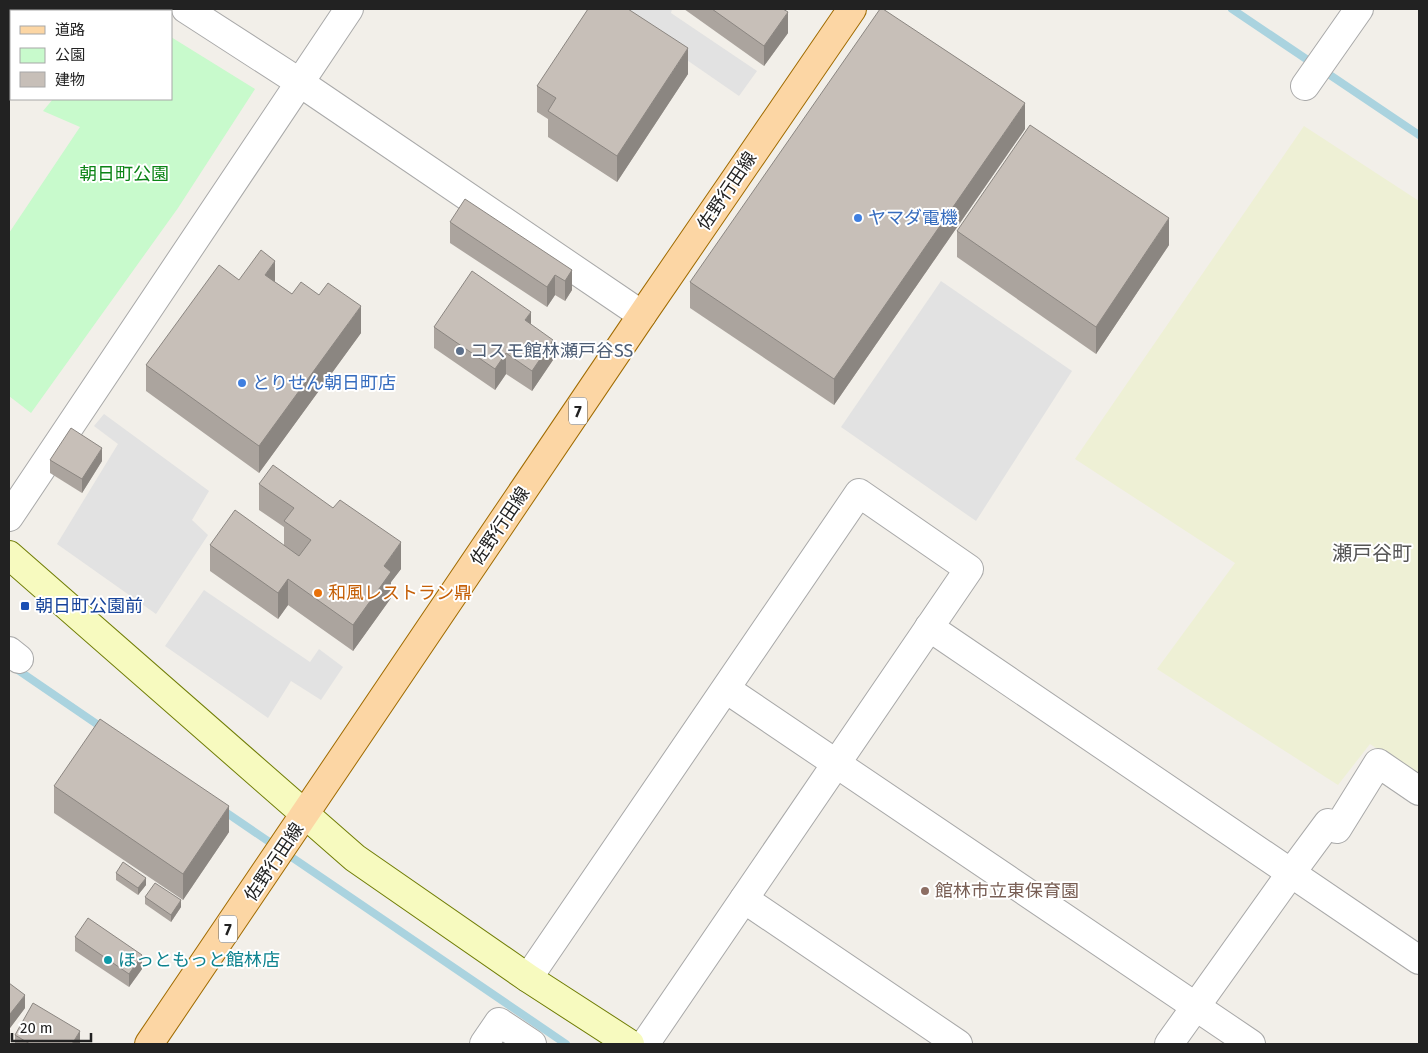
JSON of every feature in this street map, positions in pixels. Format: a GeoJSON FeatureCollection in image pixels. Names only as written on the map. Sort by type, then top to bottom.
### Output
{"type":"FeatureCollection","features":[{"type":"Feature","properties":{"kind":"main road","name":"佐野行田線"},"geometry":{"type":"LineString","coordinates":[[150,1044],[642,315],[852,9]]}},
{"type":"Feature","properties":{"kind":"street"},"geometry":{"type":"LineString","coordinates":[[186,9],[299,82],[642,315]]}},
{"type":"Feature","properties":{"kind":"street"},"geometry":{"type":"LineString","coordinates":[[9,517],[349,9]]}},
{"type":"Feature","properties":{"kind":"street"},"geometry":{"type":"LineString","coordinates":[[1305,86],[1359,9]]}},
{"type":"Feature","properties":{"kind":"street"},"geometry":{"type":"LineString","coordinates":[[528,978],[859,493],[969,569],[645,1044]]}},
{"type":"Feature","properties":{"kind":"street"},"geometry":{"type":"LineString","coordinates":[[9,555],[355,858],[528,978],[630,1044]]}},
{"type":"Feature","properties":{"kind":"street"},"geometry":{"type":"LineString","coordinates":[[929,627],[1419,960]]}},
{"type":"Feature","properties":{"kind":"street"},"geometry":{"type":"LineString","coordinates":[[726,689],[1251,1044]]}},
{"type":"Feature","properties":{"kind":"street"},"geometry":{"type":"LineString","coordinates":[[1170,1044],[1290,873],[1328,823],[1337,829],[1378,763],[1419,791]]}},
{"type":"Feature","properties":{"kind":"street"},"geometry":{"type":"LineString","coordinates":[[744,899],[958,1044]]}},
{"type":"Feature","properties":{"kind":"street"},"geometry":{"type":"LineString","coordinates":[[484,1044],[499,1022],[532,1044]]}},
{"type":"Feature","properties":{"kind":"green space","name":"朝日町公園"},"geometry":{"type":"Polygon","coordinates":[[[172,38],[255,89],[178,208],[31,413],[9,396],[9,233],[80,127],[43,111],[52,100],[172,100],[172,38]]]}},
{"type":"Feature","properties":{"kind":"green space"},"geometry":{"type":"Polygon","coordinates":[[[1304,126],[1419,201],[1419,777],[1370,744],[1338,785],[1157,669],[1235,563],[1075,459],[1304,126]]]}},
{"type":"Feature","properties":{"kind":"shaded area"},"geometry":{"type":"Polygon","coordinates":[[[613,9],[672,9],[671,13],[757,71],[739,96],[613,9]]]}},
{"type":"Feature","properties":{"kind":"shaded area"},"geometry":{"type":"Polygon","coordinates":[[[941,281],[1072,371],[976,521],[841,427],[941,281]]]}},
{"type":"Feature","properties":{"kind":"shaded area"},"geometry":{"type":"Polygon","coordinates":[[[104,414],[209,491],[192,520],[208,535],[156,614],[57,544],[118,444],[94,426],[104,414]]]}},
{"type":"Feature","properties":{"kind":"shaded area"},"geometry":{"type":"Polygon","coordinates":[[[204,590],[310,662],[319,649],[343,667],[321,700],[291,681],[268,718],[165,646],[204,590]]]}},
{"type":"Feature","properties":{"kind":"building"},"geometry":{"type":"Polygon","coordinates":[[[588,9],[628,9],[688,48],[617,156],[548,111],[556,98],[537,86],[588,9]]]}},
{"type":"Feature","properties":{"kind":"building"},"geometry":{"type":"Polygon","coordinates":[[[712,9],[783,9],[788,12],[764,46],[712,9]]]}},
{"type":"Feature","properties":{"kind":"building","name":"ヤマダ電機"},"geometry":{"type":"Polygon","coordinates":[[[880,9],[883,9],[1025,103],[834,379],[690,282],[880,9]]]}},
{"type":"Feature","properties":{"kind":"building"},"geometry":{"type":"Polygon","coordinates":[[[1030,125],[1169,218],[1096,327],[957,231],[1030,125]]]}},
{"type":"Feature","properties":{"kind":"building"},"geometry":{"type":"Polygon","coordinates":[[[465,199],[572,270],[565,281],[555,275],[547,287],[450,222],[465,199]]]}},
{"type":"Feature","properties":{"kind":"building"},"geometry":{"type":"Polygon","coordinates":[[[261,250],[275,261],[265,275],[292,294],[301,282],[319,295],[328,283],[361,306],[259,446],[146,365],[219,265],[239,280],[261,250]]]}},
{"type":"Feature","properties":{"kind":"building"},"geometry":{"type":"Polygon","coordinates":[[[472,271],[531,312],[525,320],[553,340],[532,371],[506,353],[495,369],[434,327],[472,271]]]}},
{"type":"Feature","properties":{"kind":"building"},"geometry":{"type":"Polygon","coordinates":[[[71,428],[102,448],[82,479],[50,460],[71,428]]]}},
{"type":"Feature","properties":{"kind":"building"},"geometry":{"type":"Polygon","coordinates":[[[273,465],[333,508],[340,500],[401,542],[384,566],[391,572],[353,625],[288,579],[278,593],[210,545],[235,510],[299,556],[311,540],[284,521],[294,508],[259,484],[273,465]]]}},
{"type":"Feature","properties":{"kind":"building"},"geometry":{"type":"Polygon","coordinates":[[[100,719],[229,806],[183,874],[54,786],[100,719]]]}},
{"type":"Feature","properties":{"kind":"building"},"geometry":{"type":"Polygon","coordinates":[[[123,862],[146,878],[138,888],[116,873],[123,862]]]}},
{"type":"Feature","properties":{"kind":"building"},"geometry":{"type":"Polygon","coordinates":[[[155,883],[181,900],[171,915],[145,897],[155,883]]]}},
{"type":"Feature","properties":{"kind":"building"},"geometry":{"type":"Polygon","coordinates":[[[88,918],[142,955],[129,974],[75,937],[88,918]]]}},
{"type":"Feature","properties":{"kind":"building"},"geometry":{"type":"Polygon","coordinates":[[[9,983],[25,995],[10,1014],[9,1013],[9,983]]]}},
{"type":"Feature","properties":{"kind":"building"},"geometry":{"type":"Polygon","coordinates":[[[33,1003],[80,1031],[72,1044],[30,1044],[15,1035],[33,1003]]]}},
{"type":"Feature","properties":{"kind":"waterway"},"geometry":{"type":"LineString","coordinates":[[1232,9],[1419,135]]}},
{"type":"Feature","properties":{"kind":"waterway"},"geometry":{"type":"LineString","coordinates":[[12,666],[104,729]]}},
{"type":"Feature","properties":{"kind":"waterway"},"geometry":{"type":"LineString","coordinates":[[221,809],[566,1044]]}},
{"type":"Feature","properties":{"kind":"place","name":"ヤマダ電機"},"geometry":{"type":"Point","coordinates":[858,218]}},
{"type":"Feature","properties":{"kind":"place","name":"コスモ館林瀬戸谷SS"},"geometry":{"type":"Point","coordinates":[460,351]}},
{"type":"Feature","properties":{"kind":"place","name":"とりせん朝日町店"},"geometry":{"type":"Point","coordinates":[242,383]}},
{"type":"Feature","properties":{"kind":"place","name":"和風レストラン鼎"},"geometry":{"type":"Point","coordinates":[318,593]}},
{"type":"Feature","properties":{"kind":"place","name":"朝日町公園前"},"geometry":{"type":"Point","coordinates":[25,606]}},
{"type":"Feature","properties":{"kind":"place","name":"館林市立東保育園"},"geometry":{"type":"Point","coordinates":[925,891]}},
{"type":"Feature","properties":{"kind":"place","name":"ほっともっと館林店"},"geometry":{"type":"Point","coordinates":[108,960]}},
{"type":"Feature","properties":{"kind":"district","name":"瀬戸谷町"},"geometry":{"type":"Point","coordinates":[1372,553]}}]}
